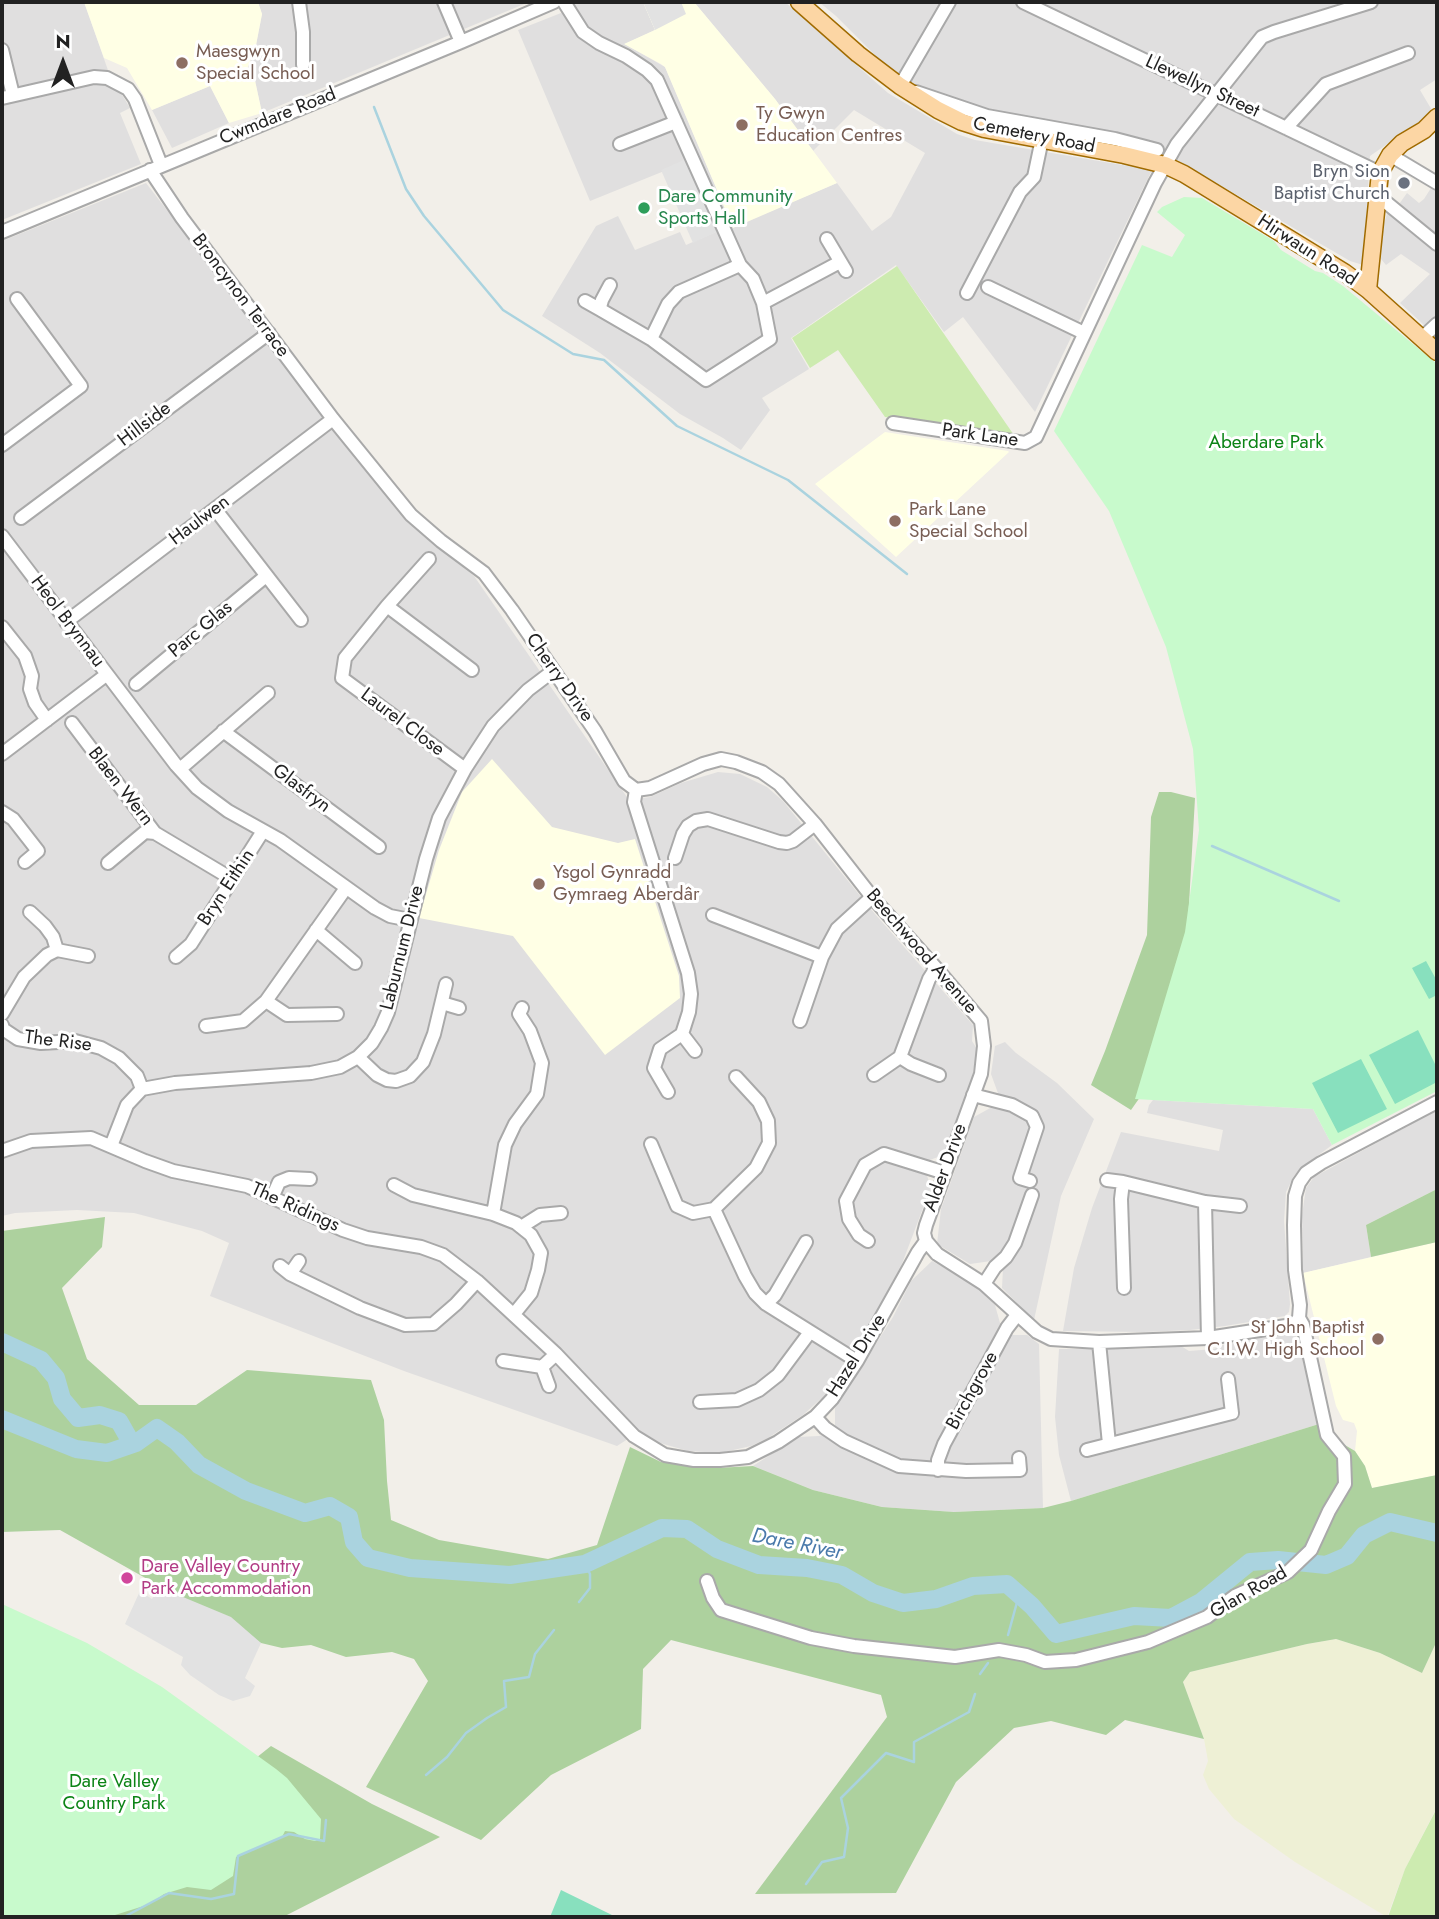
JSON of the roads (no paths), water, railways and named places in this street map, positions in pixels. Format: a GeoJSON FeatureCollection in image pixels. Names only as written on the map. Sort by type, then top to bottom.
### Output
{"type":"FeatureCollection","features":[{"type":"Feature","properties":{"kind":"main road","name":"Cemetery Road"},"geometry":{"type":"LineString","coordinates":[[799,2],[858,54],[905,89],[962,122],[984,129],[1042,139],[1125,148],[1165,166]]}},
{"type":"Feature","properties":{"kind":"main road"},"geometry":{"type":"LineString","coordinates":[[1367,290],[1380,173],[1390,155],[1402,143],[1424,130],[1437,117]]}},
{"type":"Feature","properties":{"kind":"main road","name":"Hirwaun Road"},"geometry":{"type":"LineString","coordinates":[[1165,166],[1184,174],[1344,272],[1437,352]]}},
{"type":"Feature","properties":{"kind":"street"},"geometry":{"type":"LineString","coordinates":[[299,2],[303,65]]}},
{"type":"Feature","properties":{"kind":"street"},"geometry":{"type":"LineString","coordinates":[[444,2],[461,42]]}},
{"type":"Feature","properties":{"kind":"street","name":"Cwmdare Road"},"geometry":{"type":"LineString","coordinates":[[2,232],[554,2]]}},
{"type":"Feature","properties":{"kind":"street"},"geometry":{"type":"LineString","coordinates":[[564,2],[583,32],[626,56],[657,80],[740,265],[753,279],[763,303],[770,339],[706,380],[651,339],[585,301]]}},
{"type":"Feature","properties":{"kind":"street"},"geometry":{"type":"LineString","coordinates":[[905,89],[949,2]]}},
{"type":"Feature","properties":{"kind":"street","name":"Llewellyn Street"},"geometry":{"type":"LineString","coordinates":[[1023,2],[1047,7],[1216,94],[1380,173]]}},
{"type":"Feature","properties":{"kind":"street","name":"Park Lane"},"geometry":{"type":"LineString","coordinates":[[893,423],[1025,443],[1036,437],[1155,183],[1177,144],[1262,37],[1341,6],[1371,2]]}},
{"type":"Feature","properties":{"kind":"street"},"geometry":{"type":"LineString","coordinates":[[2,50],[7,96]]}},
{"type":"Feature","properties":{"kind":"street"},"geometry":{"type":"LineString","coordinates":[[1286,128],[1326,84],[1408,53]]}},
{"type":"Feature","properties":{"kind":"street","name":"Broncynon Terrace"},"geometry":{"type":"LineString","coordinates":[[7,96],[94,77],[107,78],[128,89],[135,99],[156,168],[182,218],[333,419]]}},
{"type":"Feature","properties":{"kind":"street","name":"Cemetery Road"},"geometry":{"type":"LineString","coordinates":[[905,89],[987,116],[1125,148],[1157,150]]}},
{"type":"Feature","properties":{"kind":"street"},"geometry":{"type":"LineString","coordinates":[[620,144],[676,122]]}},
{"type":"Feature","properties":{"kind":"street"},"geometry":{"type":"LineString","coordinates":[[967,293],[1020,192],[1034,177],[1042,139]]}},
{"type":"Feature","properties":{"kind":"street"},"geometry":{"type":"LineString","coordinates":[[1390,155],[1437,183]]}},
{"type":"Feature","properties":{"kind":"street"},"geometry":{"type":"LineString","coordinates":[[1377,195],[1437,244]]}},
{"type":"Feature","properties":{"kind":"street"},"geometry":{"type":"LineString","coordinates":[[763,303],[843,267],[827,239]]}},
{"type":"Feature","properties":{"kind":"street"},"geometry":{"type":"LineString","coordinates":[[651,339],[668,304],[679,292],[740,265]]}},
{"type":"Feature","properties":{"kind":"street"},"geometry":{"type":"LineString","coordinates":[[601,310],[602,300],[610,285]]}},
{"type":"Feature","properties":{"kind":"street"},"geometry":{"type":"LineString","coordinates":[[988,287],[1084,332]]}},
{"type":"Feature","properties":{"kind":"street"},"geometry":{"type":"LineString","coordinates":[[2,445],[80,386],[17,299]]}},
{"type":"Feature","properties":{"kind":"street"},"geometry":{"type":"LineString","coordinates":[[1421,339],[1437,324]]}},
{"type":"Feature","properties":{"kind":"street","name":"Hillside"},"geometry":{"type":"LineString","coordinates":[[21,518],[269,333]]}},
{"type":"Feature","properties":{"kind":"street","name":"Haulwen"},"geometry":{"type":"LineString","coordinates":[[66,622],[333,419]]}},
{"type":"Feature","properties":{"kind":"street","name":"Cherry Drive"},"geometry":{"type":"LineString","coordinates":[[333,419],[411,515],[484,573],[595,731],[624,780],[636,790]]}},
{"type":"Feature","properties":{"kind":"street"},"geometry":{"type":"LineString","coordinates":[[215,509],[301,620]]}},
{"type":"Feature","properties":{"kind":"street","name":"Heol Brynnau"},"geometry":{"type":"LineString","coordinates":[[2,536],[106,675],[197,788],[228,811],[280,840],[375,908],[390,916],[410,920]]}},
{"type":"Feature","properties":{"kind":"street","name":"Laurel Close"},"geometry":{"type":"LineString","coordinates":[[429,559],[345,658],[342,678],[465,769]]}},
{"type":"Feature","properties":{"kind":"street","name":"Parc Glas"},"geometry":{"type":"LineString","coordinates":[[136,684],[266,576]]}},
{"type":"Feature","properties":{"kind":"street"},"geometry":{"type":"LineString","coordinates":[[387,606],[472,670]]}},
{"type":"Feature","properties":{"kind":"street"},"geometry":{"type":"LineString","coordinates":[[2,627],[25,656],[32,676],[30,689],[35,703],[47,720]]}},
{"type":"Feature","properties":{"kind":"street","name":"Laburnum Drive"},"geometry":{"type":"LineString","coordinates":[[358,1057],[372,1043],[384,1020],[439,818],[465,769],[493,726],[528,690],[553,671]]}},
{"type":"Feature","properties":{"kind":"street"},"geometry":{"type":"LineString","coordinates":[[2,754],[106,675]]}},
{"type":"Feature","properties":{"kind":"street"},"geometry":{"type":"LineString","coordinates":[[180,769],[268,693]]}},
{"type":"Feature","properties":{"kind":"street","name":"Blaen Wern"},"geometry":{"type":"LineString","coordinates":[[72,723],[80,745],[155,833],[233,879]]}},
{"type":"Feature","properties":{"kind":"street","name":"Glasfryn"},"geometry":{"type":"LineString","coordinates":[[223,732],[379,847]]}},
{"type":"Feature","properties":{"kind":"street"},"geometry":{"type":"LineString","coordinates":[[668,1091],[654,1068],[660,1049],[682,1034],[691,994],[688,973],[634,802],[636,790],[650,788],[703,764],[721,759],[762,772],[779,784],[815,824],[787,843],[708,819],[696,821],[688,826],[674,849]]}},
{"type":"Feature","properties":{"kind":"street"},"geometry":{"type":"LineString","coordinates":[[2,813],[13,819],[38,851],[25,862]]}},
{"type":"Feature","properties":{"kind":"street","name":"Beechwood Avenue"},"geometry":{"type":"LineString","coordinates":[[815,824],[872,897],[981,1021],[984,1046],[981,1074],[972,1095]]}},
{"type":"Feature","properties":{"kind":"street","name":"Bryn Eithin"},"geometry":{"type":"LineString","coordinates":[[176,957],[233,879],[263,831]]}},
{"type":"Feature","properties":{"kind":"street","name":"Blaen Wern"},"geometry":{"type":"LineString","coordinates":[[108,863],[145,832],[155,833]]}},
{"type":"Feature","properties":{"kind":"street"},"geometry":{"type":"LineString","coordinates":[[206,1026],[243,1021],[266,1001],[346,888]]}},
{"type":"Feature","properties":{"kind":"street"},"geometry":{"type":"LineString","coordinates":[[800,1021],[822,957],[837,929],[872,897]]}},
{"type":"Feature","properties":{"kind":"street"},"geometry":{"type":"LineString","coordinates":[[30,912],[53,937],[57,950],[88,956]]}},
{"type":"Feature","properties":{"kind":"street"},"geometry":{"type":"LineString","coordinates":[[713,915],[726,927],[822,957]]}},
{"type":"Feature","properties":{"kind":"street"},"geometry":{"type":"LineString","coordinates":[[316,930],[355,963]]}},
{"type":"Feature","properties":{"kind":"street","name":"The Rise"},"geometry":{"type":"LineString","coordinates":[[2,1014],[24,977],[47,955],[57,950]]}},
{"type":"Feature","properties":{"kind":"street"},"geometry":{"type":"LineString","coordinates":[[874,1075],[900,1057],[929,979],[936,968]]}},
{"type":"Feature","properties":{"kind":"street"},"geometry":{"type":"LineString","coordinates":[[111,1146],[127,1105],[142,1089],[175,1083],[311,1073],[340,1067],[358,1057],[377,1075],[387,1080],[396,1081],[410,1076],[423,1062],[434,1034],[446,984]]}},
{"type":"Feature","properties":{"kind":"street"},"geometry":{"type":"LineString","coordinates":[[266,1001],[287,1014],[337,1014]]}},
{"type":"Feature","properties":{"kind":"street"},"geometry":{"type":"LineString","coordinates":[[442,1003],[459,1008]]}},
{"type":"Feature","properties":{"kind":"street"},"geometry":{"type":"LineString","coordinates":[[493,1214],[505,1145],[515,1124],[537,1094],[542,1063],[530,1031],[519,1014],[522,1009]]}},
{"type":"Feature","properties":{"kind":"street","name":"The Rise"},"geometry":{"type":"LineString","coordinates":[[2,1025],[3,1029],[18,1039],[41,1043],[75,1041],[101,1048],[128,1067],[142,1089]]}},
{"type":"Feature","properties":{"kind":"street"},"geometry":{"type":"LineString","coordinates":[[682,1034],[695,1051]]}},
{"type":"Feature","properties":{"kind":"street"},"geometry":{"type":"LineString","coordinates":[[900,1057],[940,1075]]}},
{"type":"Feature","properties":{"kind":"street"},"geometry":{"type":"LineString","coordinates":[[651,1144],[677,1206],[693,1213],[714,1209],[756,1168],[769,1143],[768,1121],[759,1102],[736,1077]]}},
{"type":"Feature","properties":{"kind":"street"},"geometry":{"type":"LineString","coordinates":[[972,1095],[1012,1105],[1032,1116],[1037,1127],[1020,1178],[1030,1181]]}},
{"type":"Feature","properties":{"kind":"street","name":"Alder Drive"},"geometry":{"type":"LineString","coordinates":[[926,1241],[926,1225],[972,1095]]}},
{"type":"Feature","properties":{"kind":"street","name":"Glan Road"},"geometry":{"type":"LineString","coordinates":[[707,1581],[721,1610],[811,1638],[854,1646],[955,1657],[999,1650],[1045,1662],[1076,1660],[1148,1642],[1207,1617],[1235,1597],[1288,1572],[1311,1550],[1345,1484],[1344,1456],[1327,1435],[1303,1325],[1299,1318],[1293,1207],[1299,1183],[1306,1173],[1321,1163],[1437,1102]]}},
{"type":"Feature","properties":{"kind":"street","name":"The Ridings"},"geometry":{"type":"LineString","coordinates":[[2,1151],[32,1141],[91,1138],[173,1171],[247,1186],[343,1230],[367,1238],[421,1247],[443,1255],[477,1281],[556,1354]]}},
{"type":"Feature","properties":{"kind":"street"},"geometry":{"type":"LineString","coordinates":[[869,1241],[859,1235],[849,1219],[846,1201],[865,1165],[884,1154],[945,1173]]}},
{"type":"Feature","properties":{"kind":"street"},"geometry":{"type":"LineString","coordinates":[[272,1198],[279,1182],[289,1178],[310,1179]]}},
{"type":"Feature","properties":{"kind":"street"},"geometry":{"type":"LineString","coordinates":[[1107,1180],[1205,1202],[1240,1206]]}},
{"type":"Feature","properties":{"kind":"street"},"geometry":{"type":"LineString","coordinates":[[1123,1182],[1121,1199],[1124,1288]]}},
{"type":"Feature","properties":{"kind":"street"},"geometry":{"type":"LineString","coordinates":[[394,1185],[413,1195],[493,1214],[516,1223],[531,1236],[541,1253],[538,1270],[531,1293],[514,1314]]}},
{"type":"Feature","properties":{"kind":"street"},"geometry":{"type":"LineString","coordinates":[[984,1283],[1015,1243],[1032,1195]]}},
{"type":"Feature","properties":{"kind":"street"},"geometry":{"type":"LineString","coordinates":[[1205,1202],[1208,1338]]}},
{"type":"Feature","properties":{"kind":"street"},"geometry":{"type":"LineString","coordinates":[[714,1209],[755,1293],[766,1304],[857,1361]]}},
{"type":"Feature","properties":{"kind":"street"},"geometry":{"type":"LineString","coordinates":[[521,1227],[540,1215],[561,1213]]}},
{"type":"Feature","properties":{"kind":"street"},"geometry":{"type":"LineString","coordinates":[[926,1241],[937,1254],[984,1283],[1037,1332],[1051,1339],[1099,1342],[1208,1338],[1286,1326],[1299,1318]]}},
{"type":"Feature","properties":{"kind":"street","name":"Hazel Drive"},"geometry":{"type":"LineString","coordinates":[[556,1354],[634,1436],[665,1455],[694,1460],[748,1457],[778,1442],[814,1417],[832,1399],[926,1241]]}},
{"type":"Feature","properties":{"kind":"street"},"geometry":{"type":"LineString","coordinates":[[766,1304],[775,1295],[806,1242]]}},
{"type":"Feature","properties":{"kind":"street"},"geometry":{"type":"LineString","coordinates":[[299,1261],[285,1270],[360,1308],[405,1325],[433,1324],[477,1281]]}},
{"type":"Feature","properties":{"kind":"street","name":"Birchgrove"},"geometry":{"type":"LineString","coordinates":[[939,1470],[944,1444],[1007,1328],[1017,1315]]}},
{"type":"Feature","properties":{"kind":"street"},"geometry":{"type":"LineString","coordinates":[[700,1402],[737,1400],[759,1390],[778,1375],[810,1332]]}},
{"type":"Feature","properties":{"kind":"street"},"geometry":{"type":"LineString","coordinates":[[1099,1342],[1109,1444]]}},
{"type":"Feature","properties":{"kind":"street"},"geometry":{"type":"LineString","coordinates":[[542,1367],[556,1354]]}},
{"type":"Feature","properties":{"kind":"street"},"geometry":{"type":"LineString","coordinates":[[503,1361],[542,1367]]}},
{"type":"Feature","properties":{"kind":"street"},"geometry":{"type":"LineString","coordinates":[[542,1367],[549,1386]]}},
{"type":"Feature","properties":{"kind":"street"},"geometry":{"type":"LineString","coordinates":[[1087,1450],[1231,1413],[1228,1379]]}},
{"type":"Feature","properties":{"kind":"street"},"geometry":{"type":"LineString","coordinates":[[814,1417],[844,1441],[899,1466],[939,1470],[1020,1470],[1019,1458]]}},
{"type":"Feature","properties":{"kind":"waterway"},"geometry":{"type":"LineString","coordinates":[[374,107],[406,189],[424,216],[503,310],[573,354],[604,360],[677,426],[788,480],[907,574]]}},
{"type":"Feature","properties":{"kind":"waterway"},"geometry":{"type":"LineString","coordinates":[[1212,846],[1339,901]]}},
{"type":"Feature","properties":{"kind":"waterway"},"geometry":{"type":"LineString","coordinates":[[2,1342],[41,1360],[56,1378],[62,1399],[78,1418],[100,1415],[119,1421],[132,1444]]}},
{"type":"Feature","properties":{"kind":"waterway","name":"Dare River"},"geometry":{"type":"LineString","coordinates":[[2,1419],[76,1449],[107,1453],[136,1443],[157,1428],[177,1442],[199,1465],[246,1491],[305,1513],[330,1506],[349,1517],[354,1542],[368,1558],[410,1568],[510,1575],[585,1564],[662,1528],[687,1529],[717,1549],[759,1565],[807,1568],[842,1575],[873,1593],[903,1603],[936,1599],[973,1586],[1007,1584],[1032,1606],[1056,1634],[1134,1616],[1171,1618],[1201,1602],[1250,1562],[1278,1560],[1326,1565],[1347,1556],[1364,1535],[1390,1522],[1437,1533]]}},
{"type":"Feature","properties":{"kind":"waterway"},"geometry":{"type":"LineString","coordinates":[[579,1602],[590,1588],[590,1574],[585,1564]]}},
{"type":"Feature","properties":{"kind":"waterway"},"geometry":{"type":"LineString","coordinates":[[1008,1635],[1019,1595]]}},
{"type":"Feature","properties":{"kind":"waterway"},"geometry":{"type":"LineString","coordinates":[[426,1775],[447,1757],[466,1733],[506,1707],[504,1681],[529,1677],[535,1654],[554,1630]]}},
{"type":"Feature","properties":{"kind":"waterway"},"geometry":{"type":"LineString","coordinates":[[980,1674],[988,1663]]}},
{"type":"Feature","properties":{"kind":"waterway"},"geometry":{"type":"LineString","coordinates":[[806,1884],[822,1862],[844,1857],[848,1828],[841,1798],[886,1753],[914,1762],[914,1742],[969,1712],[975,1694]]}},
{"type":"Feature","properties":{"kind":"waterway"},"geometry":{"type":"LineString","coordinates":[[124,1917],[169,1893],[211,1899],[234,1894],[238,1856],[289,1834],[324,1841],[326,1820]]}},
{"type":"Feature","properties":{"kind":"place","name":"Maesgwyn Special School"},"geometry":{"type":"Point","coordinates":[182,63]}},
{"type":"Feature","properties":{"kind":"place","name":"Ty Gwyn Education Centres"},"geometry":{"type":"Point","coordinates":[742,125]}},
{"type":"Feature","properties":{"kind":"place","name":"Bryn Sion Baptist Church"},"geometry":{"type":"Point","coordinates":[1404,183]}},
{"type":"Feature","properties":{"kind":"place","name":"Dare Community Sports Hall"},"geometry":{"type":"Point","coordinates":[644,208]}},
{"type":"Feature","properties":{"kind":"place","name":"Park Lane Special School"},"geometry":{"type":"Point","coordinates":[895,521]}},
{"type":"Feature","properties":{"kind":"place","name":"Ysgol Gynradd Gymraeg Aberdâr"},"geometry":{"type":"Point","coordinates":[539,884]}},
{"type":"Feature","properties":{"kind":"place","name":"St John Baptist C.I.W. High School"},"geometry":{"type":"Point","coordinates":[1378,1339]}},
{"type":"Feature","properties":{"kind":"place","name":"Dare Valley Country Park Accommodation"},"geometry":{"type":"Point","coordinates":[127,1578]}},
{"type":"Feature","properties":{"kind":"park label","name":"Aberdare Park"},"geometry":{"type":"Point","coordinates":[1266,443]}},
{"type":"Feature","properties":{"kind":"park label","name":"Dare Valley Country Park"},"geometry":{"type":"Point","coordinates":[114,1793]}}]}
